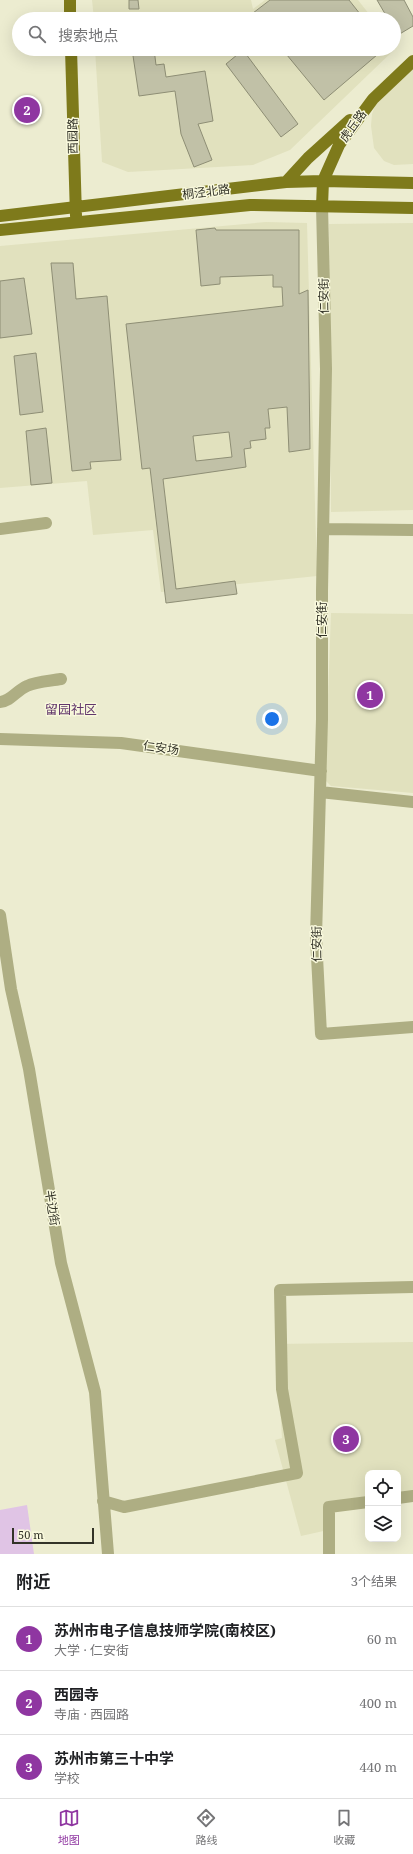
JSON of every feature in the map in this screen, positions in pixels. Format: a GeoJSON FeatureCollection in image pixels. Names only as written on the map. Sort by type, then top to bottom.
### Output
{"type":"FeatureCollection","features":[{"type":"Feature","properties":{"kind":"main road"},"geometry":{"type":"LineString","coordinates":[[70,0],[70,12]]}},
{"type":"Feature","properties":{"kind":"main road","name":"西园路"},"geometry":{"type":"LineString","coordinates":[[71,56],[75,209],[77,223]]}},
{"type":"Feature","properties":{"kind":"main road","name":"虎丘路"},"geometry":{"type":"LineString","coordinates":[[322,206],[323,180],[339,145],[373,99],[413,61]]}},
{"type":"Feature","properties":{"kind":"main road"},"geometry":{"type":"LineString","coordinates":[[286,182],[308,158],[373,99]]}},
{"type":"Feature","properties":{"kind":"main road","name":"桐泾北路"},"geometry":{"type":"LineString","coordinates":[[0,216],[75,209],[286,182],[323,180],[413,183]]}},
{"type":"Feature","properties":{"kind":"main road","name":"桐泾北路"},"geometry":{"type":"LineString","coordinates":[[0,230],[250,205],[413,208]]}},
{"type":"Feature","properties":{"kind":"street","name":"仁安街"},"geometry":{"type":"LineString","coordinates":[[322,206],[326,369],[320,792],[316,937],[321,1034],[413,1027]]}},
{"type":"Feature","properties":{"kind":"street"},"geometry":{"type":"LineString","coordinates":[[0,529],[46,523]]}},
{"type":"Feature","properties":{"kind":"street"},"geometry":{"type":"LineString","coordinates":[[323,529],[413,530]]}},
{"type":"Feature","properties":{"kind":"street"},"geometry":{"type":"LineString","coordinates":[[0,702],[6,701],[25,686],[61,679]]}},
{"type":"Feature","properties":{"kind":"street","name":"仁安场"},"geometry":{"type":"LineString","coordinates":[[0,739],[121,743],[320,771]]}},
{"type":"Feature","properties":{"kind":"street"},"geometry":{"type":"LineString","coordinates":[[320,792],[413,802]]}},
{"type":"Feature","properties":{"kind":"street","name":"半边街"},"geometry":{"type":"LineString","coordinates":[[0,915],[1,931],[11,989],[28,1069],[61,1263],[95,1392],[108,1554]]}},
{"type":"Feature","properties":{"kind":"street"},"geometry":{"type":"LineString","coordinates":[[103,1502],[124,1507],[297,1473],[282,1389],[280,1290],[413,1287]]}},
{"type":"Feature","properties":{"kind":"street"},"geometry":{"type":"LineString","coordinates":[[401,1498],[413,1496]]}},
{"type":"Feature","properties":{"kind":"street"},"geometry":{"type":"LineString","coordinates":[[329,1554],[329,1507],[365,1502]]}},
{"type":"Feature","properties":{"kind":"shaded area"},"geometry":{"type":"Polygon","coordinates":[[[92,0],[251,0],[253,9],[265,0],[358,0],[367,12],[93,12],[92,0]]]}},
{"type":"Feature","properties":{"kind":"shaded area"},"geometry":{"type":"Polygon","coordinates":[[[95,56],[388,56],[290,150],[253,165],[128,172],[102,162],[95,56]]]}},
{"type":"Feature","properties":{"kind":"shaded area"},"geometry":{"type":"Polygon","coordinates":[[[413,67],[413,164],[394,165],[384,161],[374,148],[371,126],[372,114],[376,103],[413,67]]]}},
{"type":"Feature","properties":{"kind":"shaded area"},"geometry":{"type":"Polygon","coordinates":[[[266,222],[307,223],[317,576],[161,592],[153,530],[93,535],[87,481],[0,488],[0,246],[266,222]]]}},
{"type":"Feature","properties":{"kind":"shaded area"},"geometry":{"type":"Polygon","coordinates":[[[413,223],[413,510],[331,512],[329,224],[413,223]]]}},
{"type":"Feature","properties":{"kind":"shaded area"},"geometry":{"type":"Polygon","coordinates":[[[331,613],[413,614],[413,793],[331,786],[325,780],[331,613]]]}},
{"type":"Feature","properties":{"kind":"shaded area"},"geometry":{"type":"Polygon","coordinates":[[[413,1342],[413,1493],[401,1495],[401,1470],[365,1470],[365,1499],[324,1505],[328,1530],[301,1536],[275,1440],[282,1438],[276,1344],[413,1342]]]}},
{"type":"Feature","properties":{"kind":"shaded area"},"geometry":{"type":"Polygon","coordinates":[[[27,1505],[34,1554],[0,1554],[0,1510],[27,1505]]]}},
{"type":"Feature","properties":{"kind":"building"},"geometry":{"type":"Polygon","coordinates":[[[129,0],[138,0],[139,9],[129,9],[129,0]]]}},
{"type":"Feature","properties":{"kind":"building"},"geometry":{"type":"Polygon","coordinates":[[[270,0],[349,0],[358,12],[254,12],[270,0]]]}},
{"type":"Feature","properties":{"kind":"building"},"geometry":{"type":"Polygon","coordinates":[[[377,0],[404,0],[413,17],[413,26],[401,33],[401,12],[384,12],[377,0]]]}},
{"type":"Feature","properties":{"kind":"building"},"geometry":{"type":"Polygon","coordinates":[[[133,56],[155,56],[156,65],[164,64],[166,77],[205,71],[213,121],[198,124],[212,160],[194,167],[181,134],[175,91],[139,96],[133,56]]]}},
{"type":"Feature","properties":{"kind":"building"},"geometry":{"type":"Polygon","coordinates":[[[236,56],[247,56],[298,124],[281,137],[226,64],[236,56]]]}},
{"type":"Feature","properties":{"kind":"building"},"geometry":{"type":"Polygon","coordinates":[[[288,56],[376,56],[324,100],[288,56]]]}},
{"type":"Feature","properties":{"kind":"building"},"geometry":{"type":"Polygon","coordinates":[[[215,228],[216,230],[299,230],[299,294],[308,290],[310,449],[289,452],[287,407],[268,409],[270,428],[265,428],[266,439],[250,441],[251,448],[244,449],[246,467],[163,479],[176,589],[235,581],[237,594],[166,603],[150,468],[142,469],[126,324],[283,306],[282,287],[273,287],[273,275],[220,277],[220,284],[201,286],[196,230],[215,228]],[[229,432],[193,436],[196,461],[232,457],[229,432]]]}},
{"type":"Feature","properties":{"kind":"building"},"geometry":{"type":"Polygon","coordinates":[[[51,263],[73,263],[76,299],[107,296],[121,460],[90,462],[91,469],[72,471],[51,263]]]}},
{"type":"Feature","properties":{"kind":"building"},"geometry":{"type":"Polygon","coordinates":[[[24,278],[32,334],[0,338],[0,281],[24,278]]]}},
{"type":"Feature","properties":{"kind":"building"},"geometry":{"type":"Polygon","coordinates":[[[36,353],[43,412],[20,415],[14,356],[36,353]]]}},
{"type":"Feature","properties":{"kind":"building"},"geometry":{"type":"Polygon","coordinates":[[[46,428],[52,483],[31,485],[26,431],[46,428]]]}},
{"type":"Feature","properties":{"kind":"place","name":"西园寺"},"geometry":{"type":"Point","coordinates":[27,110]}},
{"type":"Feature","properties":{"kind":"place","name":"苏州市电子信息技师学院(南校区)"},"geometry":{"type":"Point","coordinates":[370,695]}},
{"type":"Feature","properties":{"kind":"place","name":"苏州市第三十中学"},"geometry":{"type":"Point","coordinates":[346,1439]}},
{"type":"Feature","properties":{"kind":"district","name":"留园社区"},"geometry":{"type":"Point","coordinates":[71,709]}}]}
